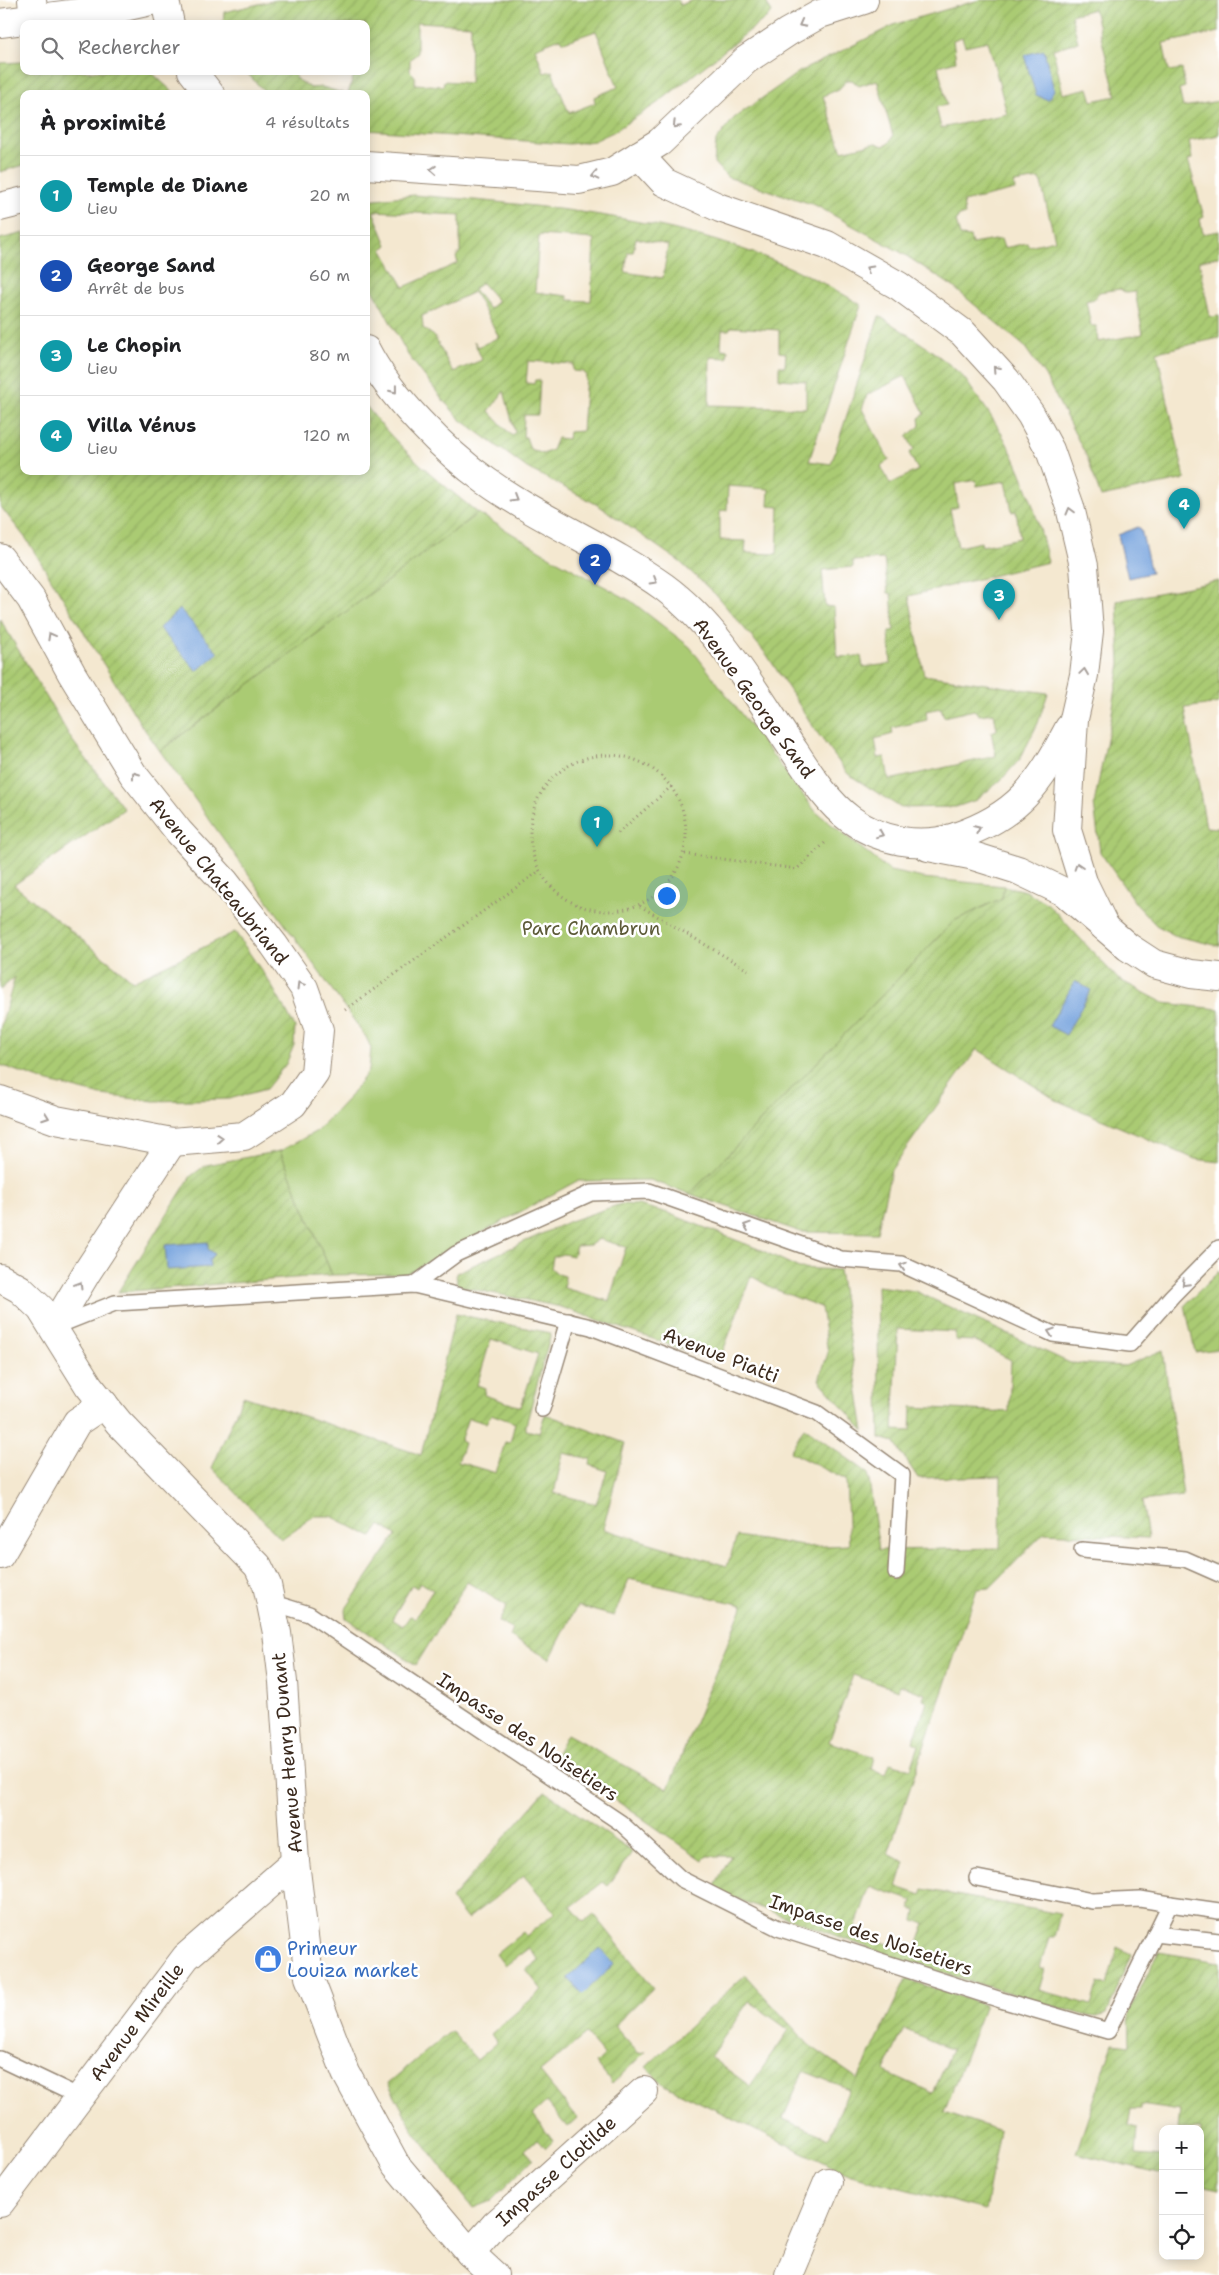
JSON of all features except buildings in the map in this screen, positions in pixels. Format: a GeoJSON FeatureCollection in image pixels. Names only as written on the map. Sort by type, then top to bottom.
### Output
{"type":"FeatureCollection","features":[{"type":"Feature","properties":{"kind":"street"},"geometry":{"type":"LineString","coordinates":[[0,23],[33,10],[119,8],[154,0]]}},
{"type":"Feature","properties":{"kind":"street"},"geometry":{"type":"LineString","coordinates":[[165,0],[169,20]]}},
{"type":"Feature","properties":{"kind":"street"},"geometry":{"type":"LineString","coordinates":[[370,165],[579,180],[612,172],[660,142],[696,105],[753,56],[788,32],[820,14],[864,0]]}},
{"type":"Feature","properties":{"kind":"street"},"geometry":{"type":"LineString","coordinates":[[195,75],[207,90]]}},
{"type":"Feature","properties":{"kind":"street","name":"Avenue George Sand"},"geometry":{"type":"LineString","coordinates":[[638,155],[664,182],[720,208],[828,245],[899,286],[964,333],[1006,380],[1030,415],[1050,450],[1070,507],[1084,566],[1089,631],[1084,675],[1074,719],[1067,830],[1083,882],[1105,927]]}},
{"type":"Feature","properties":{"kind":"street"},"geometry":{"type":"LineString","coordinates":[[0,207],[20,203]]}},
{"type":"Feature","properties":{"kind":"street","name":"Avenue George Sand"},"geometry":{"type":"LineString","coordinates":[[370,358],[406,406],[441,442],[486,481],[664,588],[703,622],[735,664],[819,788],[850,819],[880,835],[913,844],[949,839],[979,829],[1013,809],[1048,768],[1074,719]]}},
{"type":"Feature","properties":{"kind":"street","name":"Avenue Chateaubriand"},"geometry":{"type":"LineString","coordinates":[[0,558],[31,600],[72,674],[133,774],[179,832],[225,882],[274,945],[304,988],[319,1030],[315,1073],[293,1104],[244,1136],[172,1142],[56,1120],[0,1100]]}},
{"type":"Feature","properties":{"kind":"street"},"geometry":{"type":"LineString","coordinates":[[913,844],[970,855],[1018,870],[1064,892],[1105,927],[1154,964],[1191,974],[1219,977]]}},
{"type":"Feature","properties":{"kind":"street"},"geometry":{"type":"LineString","coordinates":[[54,1327],[87,1272],[172,1142]]}},
{"type":"Feature","properties":{"kind":"street","name":"Avenue Henry Dunant"},"geometry":{"type":"LineString","coordinates":[[0,1278],[20,1289],[41,1309],[54,1327],[89,1386],[104,1404],[157,1463],[258,1566],[267,1586],[272,1608],[283,1682],[296,1862],[309,1977],[346,2073],[396,2164],[470,2253],[494,2275]]}},
{"type":"Feature","properties":{"kind":"street"},"geometry":{"type":"LineString","coordinates":[[0,1555],[77,1422],[104,1404]]}},
{"type":"Feature","properties":{"kind":"street","name":"Avenue Mireille"},"geometry":{"type":"LineString","coordinates":[[0,2203],[186,1957],[296,1862]]}},
{"type":"Feature","properties":{"kind":"street","name":"Impasse Clotilde"},"geometry":{"type":"LineString","coordinates":[[470,2253],[495,2225],[644,2091]]}},
{"type":"Feature","properties":{"kind":"street"},"geometry":{"type":"LineString","coordinates":[[789,2275],[828,2182]]}},
{"type":"Feature","properties":{"kind":"lane"},"geometry":{"type":"LineString","coordinates":[[414,1285],[456,1254],[591,1193],[649,1191],[841,1259],[901,1264],[1053,1334],[1130,1344],[1172,1296],[1219,1248]]}},
{"type":"Feature","properties":{"kind":"lane","name":"Avenue Piatti"},"geometry":{"type":"LineString","coordinates":[[54,1327],[116,1303],[414,1285],[591,1327],[817,1413],[902,1475],[896,1572]]}},
{"type":"Feature","properties":{"kind":"lane"},"geometry":{"type":"LineString","coordinates":[[542,1410],[568,1321]]}},
{"type":"Feature","properties":{"kind":"lane"},"geometry":{"type":"LineString","coordinates":[[1082,1550],[1185,1559],[1219,1574]]}},
{"type":"Feature","properties":{"kind":"lane","name":"Impasse des Noisetiers"},"geometry":{"type":"LineString","coordinates":[[272,1608],[283,1606],[309,1614],[620,1824],[681,1879],[778,1928],[1000,2000],[1108,2031],[1170,1904]]}},
{"type":"Feature","properties":{"kind":"lane"},"geometry":{"type":"LineString","coordinates":[[977,1878],[1092,1901],[1140,1899],[1219,1911]]}},
{"type":"Feature","properties":{"kind":"lane"},"geometry":{"type":"LineString","coordinates":[[1155,1934],[1219,1941]]}},
{"type":"Feature","properties":{"kind":"lane"},"geometry":{"type":"LineString","coordinates":[[0,2059],[80,2097]]}},
{"type":"Feature","properties":{"kind":"path"},"geometry":{"type":"LineString","coordinates":[[620,754],[650,766],[672,786],[686,819],[685,854],[668,885],[640,906],[598,913],[559,896],[538,872],[528,838],[533,805],[554,774],[584,757],[620,754]]}},
{"type":"Feature","properties":{"kind":"path"},"geometry":{"type":"LineString","coordinates":[[618,833],[672,786]]}},
{"type":"Feature","properties":{"kind":"path"},"geometry":{"type":"LineString","coordinates":[[685,854],[797,869],[850,819]]}},
{"type":"Feature","properties":{"kind":"path"},"geometry":{"type":"LineString","coordinates":[[350,1006],[538,872]]}},
{"type":"Feature","properties":{"kind":"path"},"geometry":{"type":"LineString","coordinates":[[640,906],[748,970]]}},
{"type":"Feature","properties":{"kind":"green space"},"geometry":{"type":"Polygon","coordinates":[[[276,0],[678,0],[680,5],[694,0],[765,0],[772,13],[659,102],[613,132],[594,141],[569,144],[370,130],[370,90],[349,90],[354,75],[370,75],[370,20],[223,20],[224,12],[276,0]],[[417,22],[417,54],[410,59],[410,71],[415,76],[415,84],[443,86],[444,81],[470,83],[471,25],[417,22]],[[596,31],[564,42],[560,38],[535,48],[544,73],[552,71],[569,113],[595,103],[594,97],[618,87],[596,31]]]}},
{"type":"Feature","properties":{"kind":"green space"},"geometry":{"type":"Polygon","coordinates":[[[979,0],[1219,0],[1219,32],[1163,43],[1169,71],[1182,69],[1185,87],[1179,89],[1183,107],[1219,101],[1219,135],[1189,141],[1192,159],[1188,160],[1204,217],[1200,219],[1203,234],[1219,231],[1219,256],[1199,261],[1210,317],[1219,316],[1219,338],[1157,352],[1185,479],[1101,497],[1087,457],[1045,376],[1024,346],[952,286],[902,253],[815,205],[727,177],[714,163],[716,141],[734,118],[799,72],[896,24],[979,0]],[[1094,9],[1071,15],[1078,42],[1053,49],[1063,94],[1088,88],[1092,101],[1116,96],[1094,9]],[[962,37],[953,40],[956,61],[938,66],[947,105],[936,107],[941,128],[1007,114],[988,41],[965,46],[962,37]],[[847,80],[839,89],[823,96],[842,151],[876,143],[883,146],[888,144],[893,136],[877,80],[859,86],[852,80],[847,80]],[[1040,179],[1014,183],[1015,190],[963,202],[965,215],[960,215],[956,221],[960,236],[970,237],[972,244],[1001,239],[1004,248],[1027,243],[1029,246],[1055,240],[1040,179]],[[1120,289],[1099,292],[1094,299],[1086,301],[1091,326],[1096,326],[1098,342],[1143,334],[1135,292],[1126,293],[1120,289]]]}},
{"type":"Feature","properties":{"kind":"green space"},"geometry":{"type":"Polygon","coordinates":[[[20,62],[20,75],[154,75],[171,90],[20,90],[20,166],[0,172],[0,63],[20,62]]]}},
{"type":"Feature","properties":{"kind":"green space"},"geometry":{"type":"Polygon","coordinates":[[[249,75],[296,75],[295,78],[311,88],[322,87],[332,90],[263,90],[249,75]]]}},
{"type":"Feature","properties":{"kind":"green space"},"geometry":{"type":"Polygon","coordinates":[[[414,195],[529,205],[645,223],[701,236],[756,254],[810,277],[861,305],[809,461],[831,464],[879,316],[909,335],[948,363],[967,382],[1001,433],[1012,454],[1037,517],[1048,562],[909,596],[924,675],[1048,693],[1038,723],[1020,759],[1000,781],[976,800],[956,807],[901,808],[848,774],[816,731],[767,655],[715,594],[680,562],[598,505],[527,468],[460,419],[408,355],[370,284],[370,200],[414,195]],[[373,211],[387,245],[382,249],[404,287],[458,263],[456,257],[460,252],[460,215],[373,211]],[[539,235],[535,292],[568,296],[568,300],[591,301],[594,239],[539,235]],[[636,238],[633,252],[628,252],[625,272],[663,278],[668,245],[636,238]],[[482,283],[474,289],[489,309],[498,301],[482,283]],[[474,292],[422,316],[423,328],[434,336],[453,372],[482,360],[474,341],[478,347],[499,337],[474,292]],[[731,327],[729,330],[722,330],[721,349],[728,350],[727,358],[710,357],[709,405],[806,408],[806,381],[779,379],[779,366],[785,366],[786,353],[779,352],[779,330],[731,327]],[[528,361],[526,383],[534,384],[535,380],[540,380],[538,415],[524,415],[523,437],[526,437],[530,449],[543,454],[552,450],[557,438],[568,439],[569,432],[582,431],[586,375],[584,372],[573,371],[573,364],[528,361]],[[905,376],[867,395],[862,409],[889,460],[881,466],[890,484],[918,470],[909,453],[914,450],[907,436],[920,426],[919,418],[925,414],[905,376]],[[504,391],[489,411],[512,436],[515,432],[504,391]],[[976,480],[955,484],[958,507],[950,509],[958,547],[981,542],[982,546],[1020,538],[1016,511],[1012,512],[1006,481],[977,486],[976,480]],[[728,486],[727,510],[720,511],[720,540],[746,541],[745,553],[777,554],[779,507],[768,506],[769,489],[728,486]],[[884,559],[853,561],[853,567],[822,570],[825,606],[834,607],[837,657],[861,656],[863,667],[891,664],[889,631],[894,630],[891,593],[888,593],[884,559]],[[941,708],[926,711],[927,720],[892,728],[893,734],[875,739],[878,758],[885,757],[889,780],[996,756],[991,732],[997,730],[994,713],[979,715],[974,710],[944,717],[941,708]]]}},
{"type":"Feature","properties":{"kind":"green space"},"geometry":{"type":"Polygon","coordinates":[[[20,234],[20,475],[370,475],[370,411],[405,450],[478,513],[160,751],[140,723],[27,540],[0,506],[0,239],[20,234]]]}},
{"type":"Feature","properties":{"kind":"green space","name":"Parc Chambrun"},"geometry":{"type":"Polygon","coordinates":[[[478,513],[554,559],[631,601],[690,647],[816,812],[890,871],[923,878],[1004,886],[1002,898],[954,921],[690,1194],[650,1180],[577,1181],[406,1274],[332,1275],[280,1151],[317,1131],[351,1095],[369,1070],[371,1048],[366,1037],[160,751],[478,513]]]}},
{"type":"Feature","properties":{"kind":"green space"},"geometry":{"type":"Polygon","coordinates":[[[1219,581],[1219,703],[1185,708],[1206,827],[1219,828],[1219,946],[1176,936],[1156,925],[1136,904],[1100,852],[1094,804],[1120,663],[1117,601],[1219,581]]]}},
{"type":"Feature","properties":{"kind":"green space"},"geometry":{"type":"Polygon","coordinates":[[[0,619],[72,740],[124,809],[14,885],[133,981],[235,932],[270,983],[295,1027],[294,1045],[286,1064],[266,1089],[229,1099],[154,1101],[101,1095],[45,1081],[0,1065],[0,1029],[15,977],[0,990],[0,619]]]}},
{"type":"Feature","properties":{"kind":"green space"},"geometry":{"type":"Polygon","coordinates":[[[1004,886],[1026,891],[1048,904],[1118,979],[1164,1003],[1219,1009],[1219,1162],[1195,1159],[1056,1100],[977,1049],[891,1170],[877,1233],[801,1232],[690,1194],[954,921],[1002,898],[1004,886]]]}},
{"type":"Feature","properties":{"kind":"green space"},"geometry":{"type":"Polygon","coordinates":[[[280,1151],[332,1275],[118,1292],[191,1176],[206,1165],[280,1151]]]}},
{"type":"Feature","properties":{"kind":"green space"},"geometry":{"type":"Polygon","coordinates":[[[621,1204],[638,1205],[668,1213],[761,1250],[799,1268],[839,1270],[864,1431],[819,1380],[828,1353],[821,1307],[774,1289],[751,1276],[719,1362],[561,1307],[457,1286],[456,1273],[570,1221],[621,1204]],[[599,1239],[590,1245],[576,1246],[573,1256],[563,1254],[553,1257],[551,1268],[558,1274],[565,1276],[564,1288],[609,1301],[626,1247],[599,1239]]]}},
{"type":"Feature","properties":{"kind":"green space"},"geometry":{"type":"Polygon","coordinates":[[[1219,1271],[1219,1349],[1195,1352],[1185,1305],[1219,1271]]]}},
{"type":"Feature","properties":{"kind":"green space"},"geometry":{"type":"Polygon","coordinates":[[[877,1286],[915,1291],[1070,1363],[1125,1366],[1163,1350],[1183,1496],[1142,1501],[1148,1538],[1044,1533],[990,1588],[977,1589],[888,1854],[905,1862],[897,1887],[921,1895],[923,1889],[1060,1914],[1054,1938],[1049,1938],[1040,1967],[1045,1969],[1039,1990],[1091,2005],[1098,1983],[1107,1986],[1117,1947],[1131,1954],[1107,2014],[1097,2017],[1087,2016],[912,1964],[713,1890],[731,1856],[707,1856],[703,1860],[554,1758],[567,1734],[668,1789],[743,1605],[629,1579],[614,1616],[577,1606],[550,1659],[510,1637],[513,1629],[499,1622],[507,1606],[467,1582],[416,1665],[346,1618],[345,1610],[396,1535],[380,1525],[372,1537],[331,1516],[314,1516],[281,1539],[212,1468],[243,1396],[421,1455],[456,1314],[551,1333],[526,1430],[539,1433],[545,1414],[625,1443],[603,1529],[727,1566],[737,1536],[786,1544],[786,1542],[802,1545],[802,1547],[849,1545],[846,1480],[790,1452],[804,1427],[868,1473],[879,1550],[1000,1548],[1001,1476],[918,1478],[894,1442],[880,1438],[877,1286]],[[898,1329],[893,1430],[911,1431],[912,1407],[1009,1412],[1011,1360],[974,1341],[956,1340],[955,1332],[898,1329]],[[491,1339],[477,1385],[485,1388],[484,1395],[521,1407],[538,1354],[491,1339]],[[491,1414],[486,1423],[468,1418],[460,1441],[464,1443],[458,1462],[496,1473],[505,1442],[510,1443],[515,1423],[491,1414]],[[563,1453],[554,1493],[596,1504],[607,1471],[590,1465],[591,1459],[563,1453]],[[420,1582],[417,1588],[412,1585],[392,1619],[403,1626],[410,1616],[415,1618],[433,1590],[420,1582]],[[853,1675],[829,1742],[874,1757],[871,1769],[886,1774],[890,1763],[911,1769],[919,1745],[913,1742],[927,1701],[923,1699],[925,1694],[900,1685],[898,1690],[853,1675]],[[870,1886],[854,1931],[914,1954],[925,1924],[914,1920],[916,1911],[911,1909],[913,1901],[870,1886]]]}},
{"type":"Feature","properties":{"kind":"green space"},"geometry":{"type":"Polygon","coordinates":[[[545,1791],[632,1852],[608,1886],[603,1882],[571,1907],[584,1922],[594,1914],[653,1988],[614,2026],[638,2053],[645,2052],[612,2084],[596,2063],[604,2055],[586,2034],[540,2072],[577,2118],[567,2127],[546,2102],[533,2114],[553,2141],[546,2148],[537,2139],[525,2150],[533,2159],[491,2201],[473,2208],[415,2133],[388,2083],[451,2031],[477,2060],[497,2043],[491,2034],[542,1990],[526,1970],[539,1960],[529,1948],[505,1966],[496,1954],[523,1932],[526,1936],[555,1913],[524,1876],[467,1919],[451,1899],[545,1791]]]}},
{"type":"Feature","properties":{"kind":"green space"},"geometry":{"type":"Polygon","coordinates":[[[1159,1952],[1219,1962],[1219,2188],[1204,2185],[1204,2125],[1178,2125],[1180,2111],[1141,2105],[1141,2109],[1131,2109],[1128,2126],[1138,2128],[1136,2155],[1159,2157],[1159,2173],[1076,2153],[1113,2043],[1130,2045],[1129,2011],[1159,1952]]]}},
{"type":"Feature","properties":{"kind":"green space"},"geometry":{"type":"Polygon","coordinates":[[[745,1975],[809,2045],[858,2079],[906,1979],[985,2005],[944,2112],[1000,2131],[985,2210],[850,2175],[664,2085],[646,2067],[745,1975]],[[749,2001],[710,2057],[750,2086],[789,2030],[749,2001]],[[904,2029],[884,2071],[933,2093],[952,2050],[904,2029]],[[803,2071],[783,2119],[829,2138],[849,2089],[803,2071]]]}},
{"type":"Feature","properties":{"kind":"water"},"geometry":{"type":"Polygon","coordinates":[[[1044,50],[1054,90],[1048,100],[1036,95],[1024,55],[1044,50]]]}},
{"type":"Feature","properties":{"kind":"water"},"geometry":{"type":"Polygon","coordinates":[[[1138,527],[1141,529],[1151,573],[1128,578],[1118,535],[1138,527]]]}},
{"type":"Feature","properties":{"kind":"water"},"geometry":{"type":"Polygon","coordinates":[[[180,609],[218,653],[197,671],[159,628],[180,609]]]}},
{"type":"Feature","properties":{"kind":"water"},"geometry":{"type":"Polygon","coordinates":[[[1075,981],[1091,990],[1066,1035],[1049,1026],[1075,981]]]}},
{"type":"Feature","properties":{"kind":"water"},"geometry":{"type":"Polygon","coordinates":[[[208,1242],[208,1249],[215,1254],[209,1260],[210,1267],[167,1270],[165,1245],[208,1242]]]}},
{"type":"Feature","properties":{"kind":"water"},"geometry":{"type":"Polygon","coordinates":[[[600,1948],[614,1964],[583,1994],[568,1978],[600,1948]]]}},
{"type":"Feature","properties":{"kind":"place","name":"Villa Vénus"},"geometry":{"type":"Point","coordinates":[1184,529]}},
{"type":"Feature","properties":{"kind":"place","name":"George Sand"},"geometry":{"type":"Point","coordinates":[595,585]}},
{"type":"Feature","properties":{"kind":"place","name":"Le Chopin"},"geometry":{"type":"Point","coordinates":[999,620]}},
{"type":"Feature","properties":{"kind":"place","name":"Temple de Diane"},"geometry":{"type":"Point","coordinates":[597,847]}},
{"type":"Feature","properties":{"kind":"place","name":"Primeur Louiza market"},"geometry":{"type":"Point","coordinates":[268,1959]}}]}
